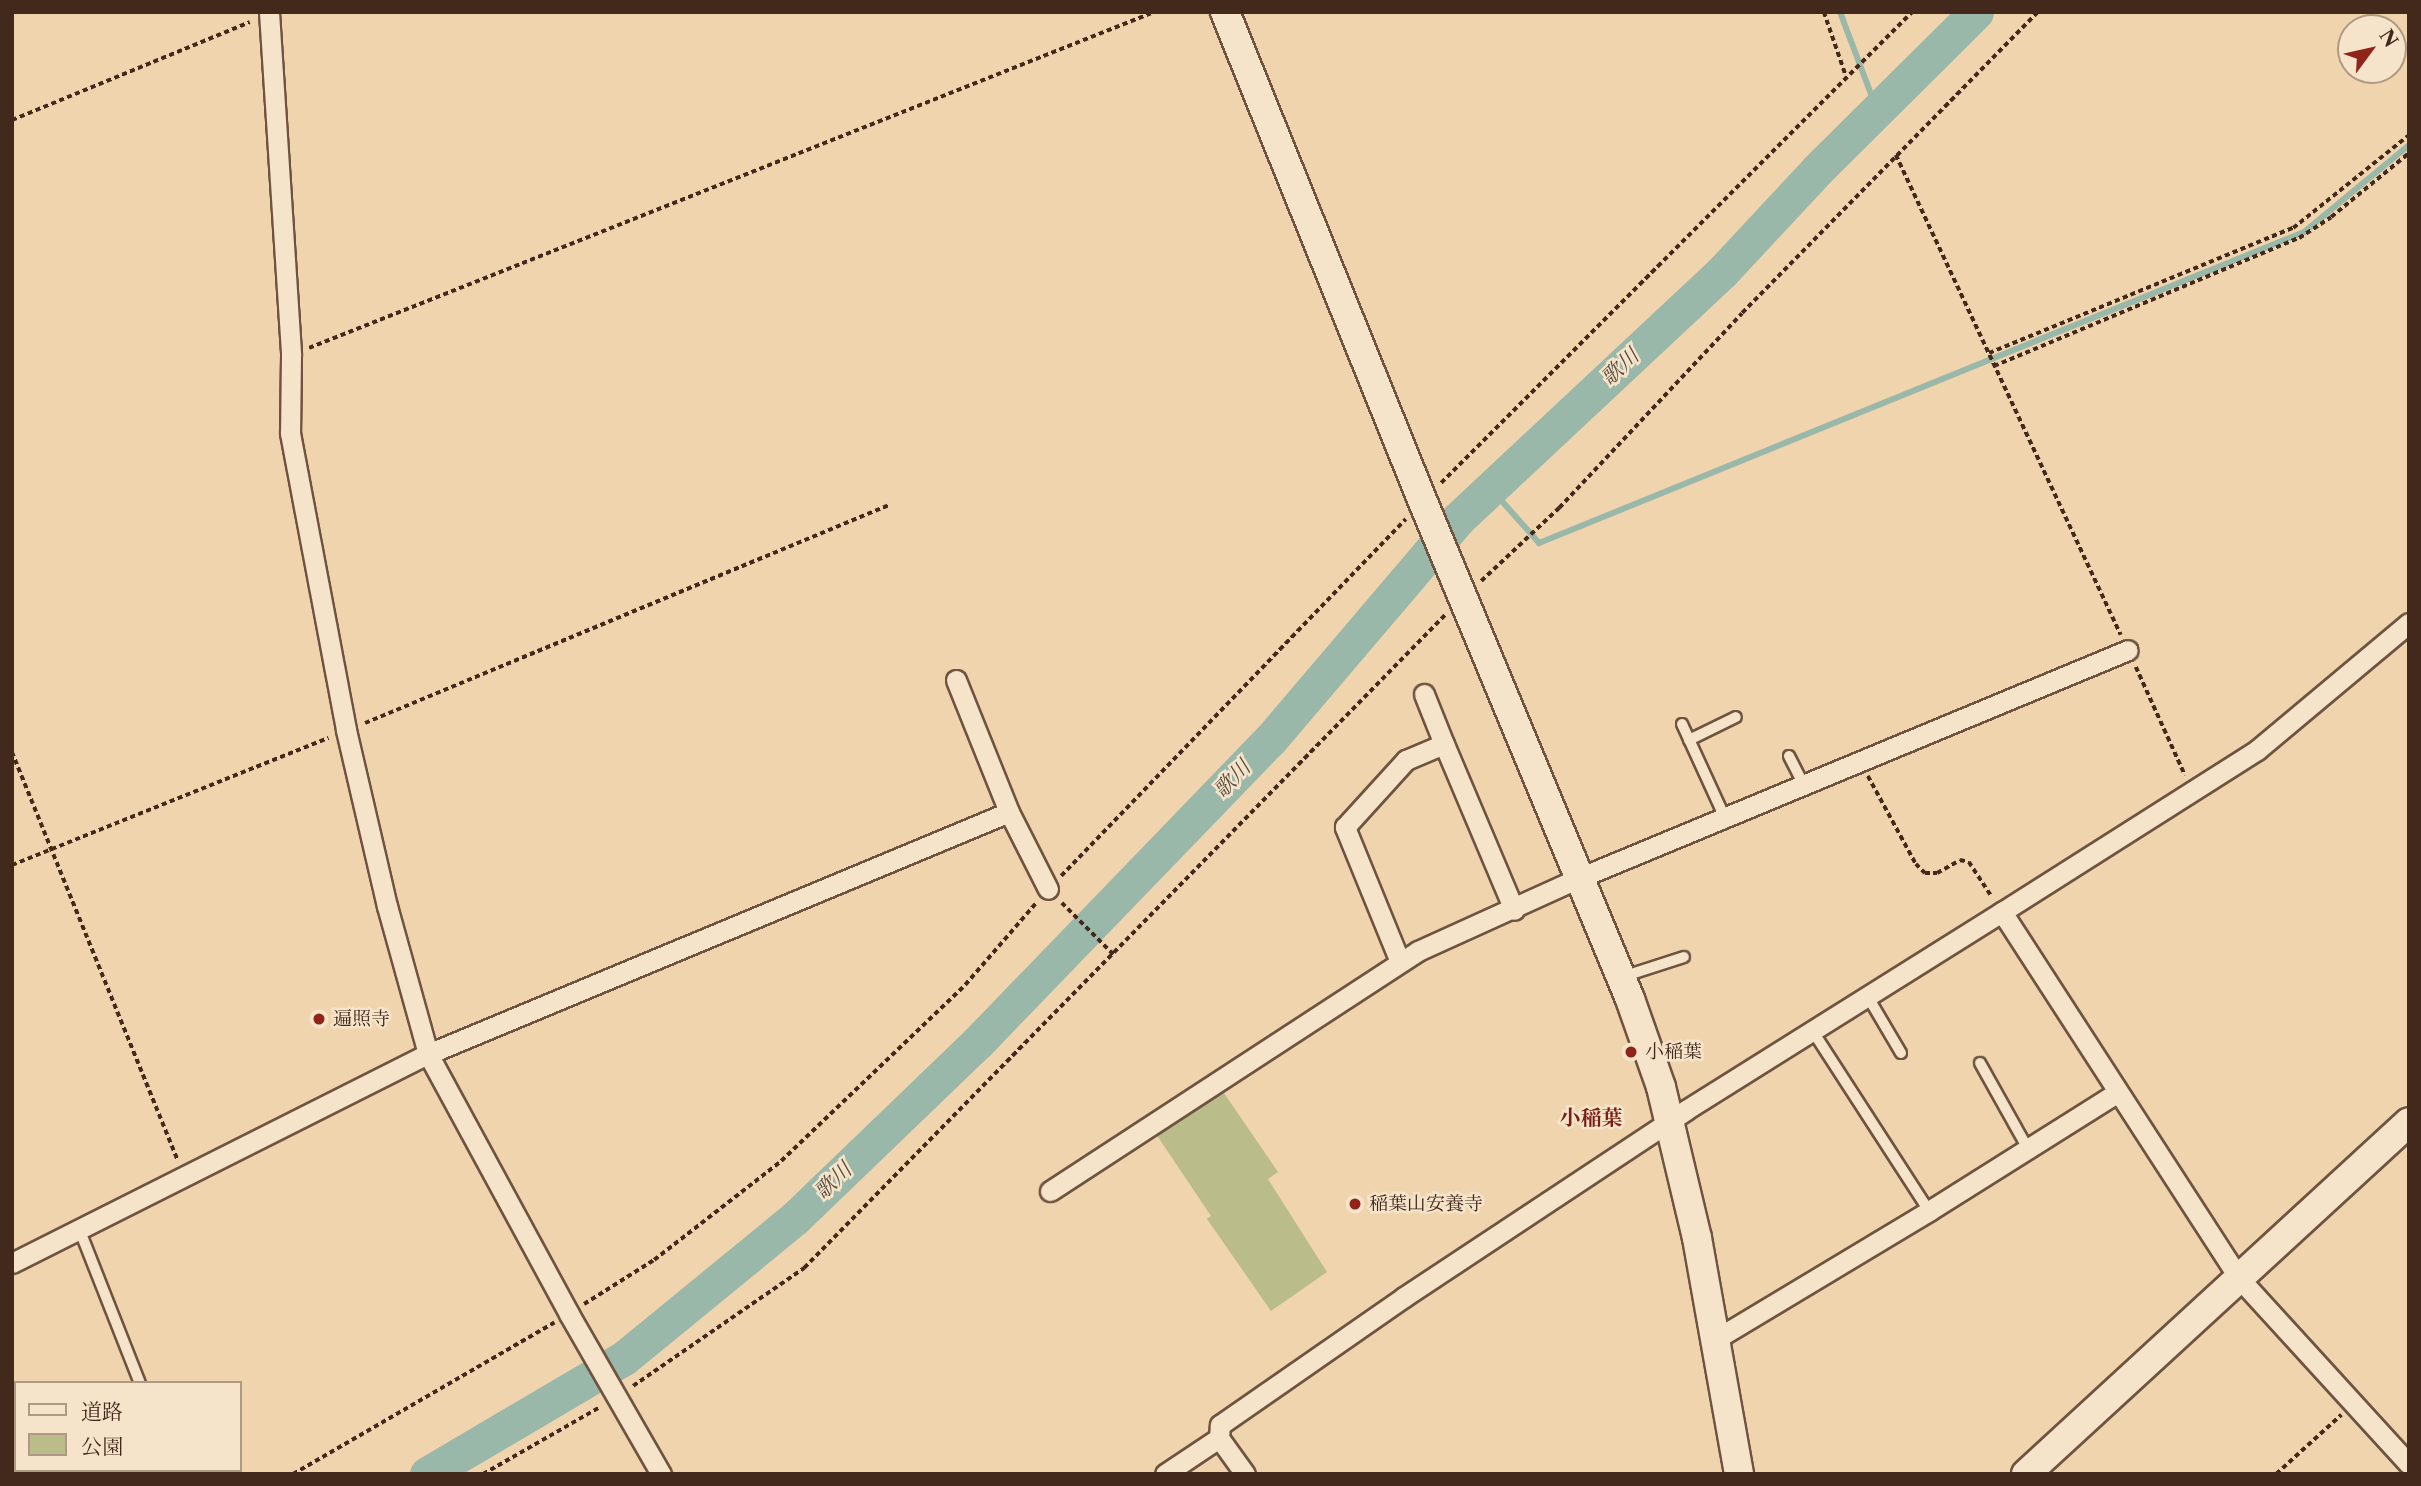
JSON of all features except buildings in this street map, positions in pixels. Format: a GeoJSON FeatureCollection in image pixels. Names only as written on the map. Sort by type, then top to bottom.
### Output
{"type":"FeatureCollection","features":[{"type":"Feature","properties":{"kind":"street"},"geometry":{"type":"LineString","coordinates":[[1225,12],[1425,509],[1621,978],[1671,1120],[1716,1339],[1740,1474]]}},
{"type":"Feature","properties":{"kind":"street"},"geometry":{"type":"LineString","coordinates":[[269,13],[291,355],[290,433],[346,730],[387,906],[428,1054],[569,1314],[662,1474]]}},
{"type":"Feature","properties":{"kind":"street"},"geometry":{"type":"LineString","coordinates":[[1245,1474],[1219,1438],[1220,1425],[1404,1297],[1671,1120],[2257,750],[2409,623]]}},
{"type":"Feature","properties":{"kind":"street"},"geometry":{"type":"LineString","coordinates":[[1050,1191],[1418,951],[1514,910],[1579,878],[2128,650]]}},
{"type":"Feature","properties":{"kind":"street"},"geometry":{"type":"LineString","coordinates":[[956,681],[1009,812],[1048,889]]}},
{"type":"Feature","properties":{"kind":"street"},"geometry":{"type":"LineString","coordinates":[[1424,694],[1472,829],[1514,910]]}},
{"type":"Feature","properties":{"kind":"street"},"geometry":{"type":"LineString","coordinates":[[1400,962],[1345,827],[1406,760],[1444,744]]}},
{"type":"Feature","properties":{"kind":"street"},"geometry":{"type":"LineString","coordinates":[[12,1263],[428,1054],[1009,812]]}},
{"type":"Feature","properties":{"kind":"street"},"geometry":{"type":"LineString","coordinates":[[2002,912],[2238,1277],[2409,1464]]}},
{"type":"Feature","properties":{"kind":"street"},"geometry":{"type":"LineString","coordinates":[[1716,1339],[1929,1211],[2118,1091]]}},
{"type":"Feature","properties":{"kind":"street"},"geometry":{"type":"LineString","coordinates":[[2026,1474],[2409,1122]]}},
{"type":"Feature","properties":{"kind":"street"},"geometry":{"type":"LineString","coordinates":[[1164,1474],[1219,1438]]}},
{"type":"Feature","properties":{"kind":"lane"},"geometry":{"type":"LineString","coordinates":[[1689,740],[1736,717]]}},
{"type":"Feature","properties":{"kind":"lane"},"geometry":{"type":"LineString","coordinates":[[1682,724],[1726,819]]}},
{"type":"Feature","properties":{"kind":"lane"},"geometry":{"type":"LineString","coordinates":[[1789,756],[1804,786]]}},
{"type":"Feature","properties":{"kind":"lane"},"geometry":{"type":"LineString","coordinates":[[1621,978],[1685,957]]}},
{"type":"Feature","properties":{"kind":"lane"},"geometry":{"type":"LineString","coordinates":[[1868,998],[1901,1053]]}},
{"type":"Feature","properties":{"kind":"lane"},"geometry":{"type":"LineString","coordinates":[[1812,1030],[1929,1211]]}},
{"type":"Feature","properties":{"kind":"lane"},"geometry":{"type":"LineString","coordinates":[[1980,1063],[2027,1147]]}},
{"type":"Feature","properties":{"kind":"lane"},"geometry":{"type":"LineString","coordinates":[[80,1231],[139,1381]]}},
{"type":"Feature","properties":{"kind":"path"},"geometry":{"type":"LineString","coordinates":[[291,355],[1154,12]]}},
{"type":"Feature","properties":{"kind":"path"},"geometry":{"type":"LineString","coordinates":[[1824,12],[1847,77]]}},
{"type":"Feature","properties":{"kind":"path"},"geometry":{"type":"LineString","coordinates":[[293,1474],[569,1314],[654,1260],[781,1161],[965,985],[1048,889],[1912,12]]}},
{"type":"Feature","properties":{"kind":"path"},"geometry":{"type":"LineString","coordinates":[[483,1474],[617,1398],[804,1268],[1115,956],[1461,592],[1559,508],[1742,313],[2038,12]]}},
{"type":"Feature","properties":{"kind":"path"},"geometry":{"type":"LineString","coordinates":[[12,120],[269,13]]}},
{"type":"Feature","properties":{"kind":"path"},"geometry":{"type":"LineString","coordinates":[[1989,353],[2292,228],[2409,135]]}},
{"type":"Feature","properties":{"kind":"path"},"geometry":{"type":"LineString","coordinates":[[1994,366],[2299,238],[2331,217],[2409,153]]}},
{"type":"Feature","properties":{"kind":"path"},"geometry":{"type":"LineString","coordinates":[[1896,155],[2193,791]]}},
{"type":"Feature","properties":{"kind":"path"},"geometry":{"type":"LineString","coordinates":[[12,865],[889,505]]}},
{"type":"Feature","properties":{"kind":"path"},"geometry":{"type":"LineString","coordinates":[[12,752],[184,1177]]}},
{"type":"Feature","properties":{"kind":"path"},"geometry":{"type":"LineString","coordinates":[[1860,762],[1916,864],[1926,873],[1937,873],[1960,860],[1969,862],[2002,912]]}},
{"type":"Feature","properties":{"kind":"path"},"geometry":{"type":"LineString","coordinates":[[1048,889],[1115,956]]}},
{"type":"Feature","properties":{"kind":"path"},"geometry":{"type":"LineString","coordinates":[[2276,1474],[2353,1404]]}},
{"type":"Feature","properties":{"kind":"green space"},"geometry":{"type":"Polygon","coordinates":[[[1222,1090],[1278,1172],[1268,1179],[1327,1272],[1271,1311],[1207,1219],[1211,1216],[1156,1134],[1222,1090]]]}},
{"type":"Feature","properties":{"kind":"waterway"},"geometry":{"type":"LineString","coordinates":[[1840,12],[1877,110]]}},
{"type":"Feature","properties":{"kind":"waterway","name":"歌川"},"geometry":{"type":"LineString","coordinates":[[427,1474],[624,1358],[795,1218],[977,1043],[1270,740],[1458,519],[1722,272],[1817,170],[1976,12]]}},
{"type":"Feature","properties":{"kind":"waterway"},"geometry":{"type":"LineString","coordinates":[[1492,490],[1539,543],[2304,232],[2409,145]]}},
{"type":"Feature","properties":{"kind":"place","name":"遍照寺"},"geometry":{"type":"Point","coordinates":[319,1019]}},
{"type":"Feature","properties":{"kind":"place","name":"小稲葉"},"geometry":{"type":"Point","coordinates":[1631,1052]}},
{"type":"Feature","properties":{"kind":"place","name":"稲葉山安養寺"},"geometry":{"type":"Point","coordinates":[1355,1204]}},
{"type":"Feature","properties":{"kind":"district","name":"小稲葉"},"geometry":{"type":"Point","coordinates":[1591,1118]}}]}
